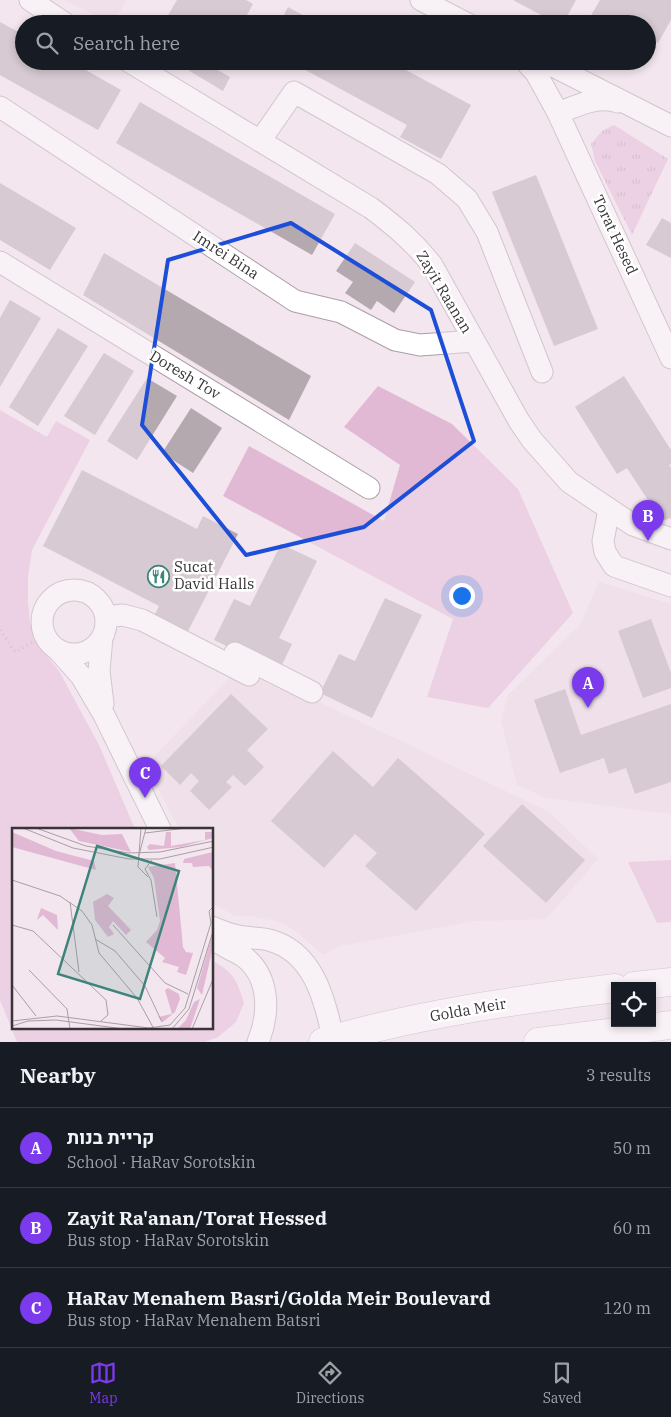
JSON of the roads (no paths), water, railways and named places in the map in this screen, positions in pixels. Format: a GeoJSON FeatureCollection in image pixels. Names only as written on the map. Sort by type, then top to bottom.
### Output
{"type":"FeatureCollection","features":[{"type":"Feature","properties":{"kind":"main road"},"geometry":{"type":"LineString","coordinates":[[656,984],[671,982]]}},
{"type":"Feature","properties":{"kind":"main road","name":"Golda Meir"},"geometry":{"type":"LineString","coordinates":[[330,1041],[407,1020],[551,996],[611,988]]}},
{"type":"Feature","properties":{"kind":"main road"},"geometry":{"type":"LineString","coordinates":[[538,1042],[671,1025]]}},
{"type":"Feature","properties":{"kind":"street"},"geometry":{"type":"LineString","coordinates":[[30,0],[52,15]]}},
{"type":"Feature","properties":{"kind":"street"},"geometry":{"type":"LineString","coordinates":[[422,0],[451,15]]}},
{"type":"Feature","properties":{"kind":"street","name":"Zayit Raanan"},"geometry":{"type":"LineString","coordinates":[[143,70],[372,208],[415,244],[432,265],[500,390],[532,440],[569,482],[633,525],[671,539]]}},
{"type":"Feature","properties":{"kind":"street","name":"Torat Hesed"},"geometry":{"type":"LineString","coordinates":[[533,70],[558,113],[671,358]]}},
{"type":"Feature","properties":{"kind":"street"},"geometry":{"type":"LineString","coordinates":[[561,70],[671,126]]}},
{"type":"Feature","properties":{"kind":"street"},"geometry":{"type":"LineString","coordinates":[[260,141],[294,92],[438,174],[467,199],[487,232],[542,372]]}},
{"type":"Feature","properties":{"kind":"street"},"geometry":{"type":"LineString","coordinates":[[558,113],[601,99],[615,100],[637,109]]}},
{"type":"Feature","properties":{"kind":"street","name":"Imrei Bina"},"geometry":{"type":"LineString","coordinates":[[0,107],[295,301],[341,312],[395,340],[420,345],[474,341]]}},
{"type":"Feature","properties":{"kind":"street","name":"Doresh Tov"},"geometry":{"type":"LineString","coordinates":[[0,262],[369,488]]}},
{"type":"Feature","properties":{"kind":"street"},"geometry":{"type":"LineString","coordinates":[[608,509],[603,541],[605,552],[614,566],[671,586]]}},
{"type":"Feature","properties":{"kind":"street"},"geometry":{"type":"LineString","coordinates":[[104,714],[99,670],[104,627],[103,606],[96,597],[81,590],[64,591],[54,596],[47,604],[42,614],[42,626],[52,642],[81,676],[104,714],[159,828]]}},
{"type":"Feature","properties":{"kind":"street"},"geometry":{"type":"LineString","coordinates":[[52,642],[68,653],[78,654],[92,648],[104,627],[123,616],[142,620],[249,675]]}},
{"type":"Feature","properties":{"kind":"street"},"geometry":{"type":"LineString","coordinates":[[211,655],[224,648],[312,692]]}},
{"type":"Feature","properties":{"kind":"street"},"geometry":{"type":"LineString","coordinates":[[214,928],[237,936],[270,940],[289,949],[301,958],[317,982],[330,1041]]}},
{"type":"Feature","properties":{"kind":"street"},"geometry":{"type":"LineString","coordinates":[[214,939],[254,966],[261,978],[266,1010],[264,1028],[258,1042]]}},
{"type":"Feature","properties":{"kind":"place","name":"Zayit Ra'anan/Torat Hessed"},"geometry":{"type":"Point","coordinates":[648,541]}},
{"type":"Feature","properties":{"kind":"place","name":"Sucat David Halls"},"geometry":{"type":"Point","coordinates":[158,576]}},
{"type":"Feature","properties":{"kind":"place","name":"קריית בנות"},"geometry":{"type":"Point","coordinates":[588,708]}},
{"type":"Feature","properties":{"kind":"place","name":"HaRav Menahem Basri/Golda Meir Boulevard"},"geometry":{"type":"Point","coordinates":[145,798]}}]}
